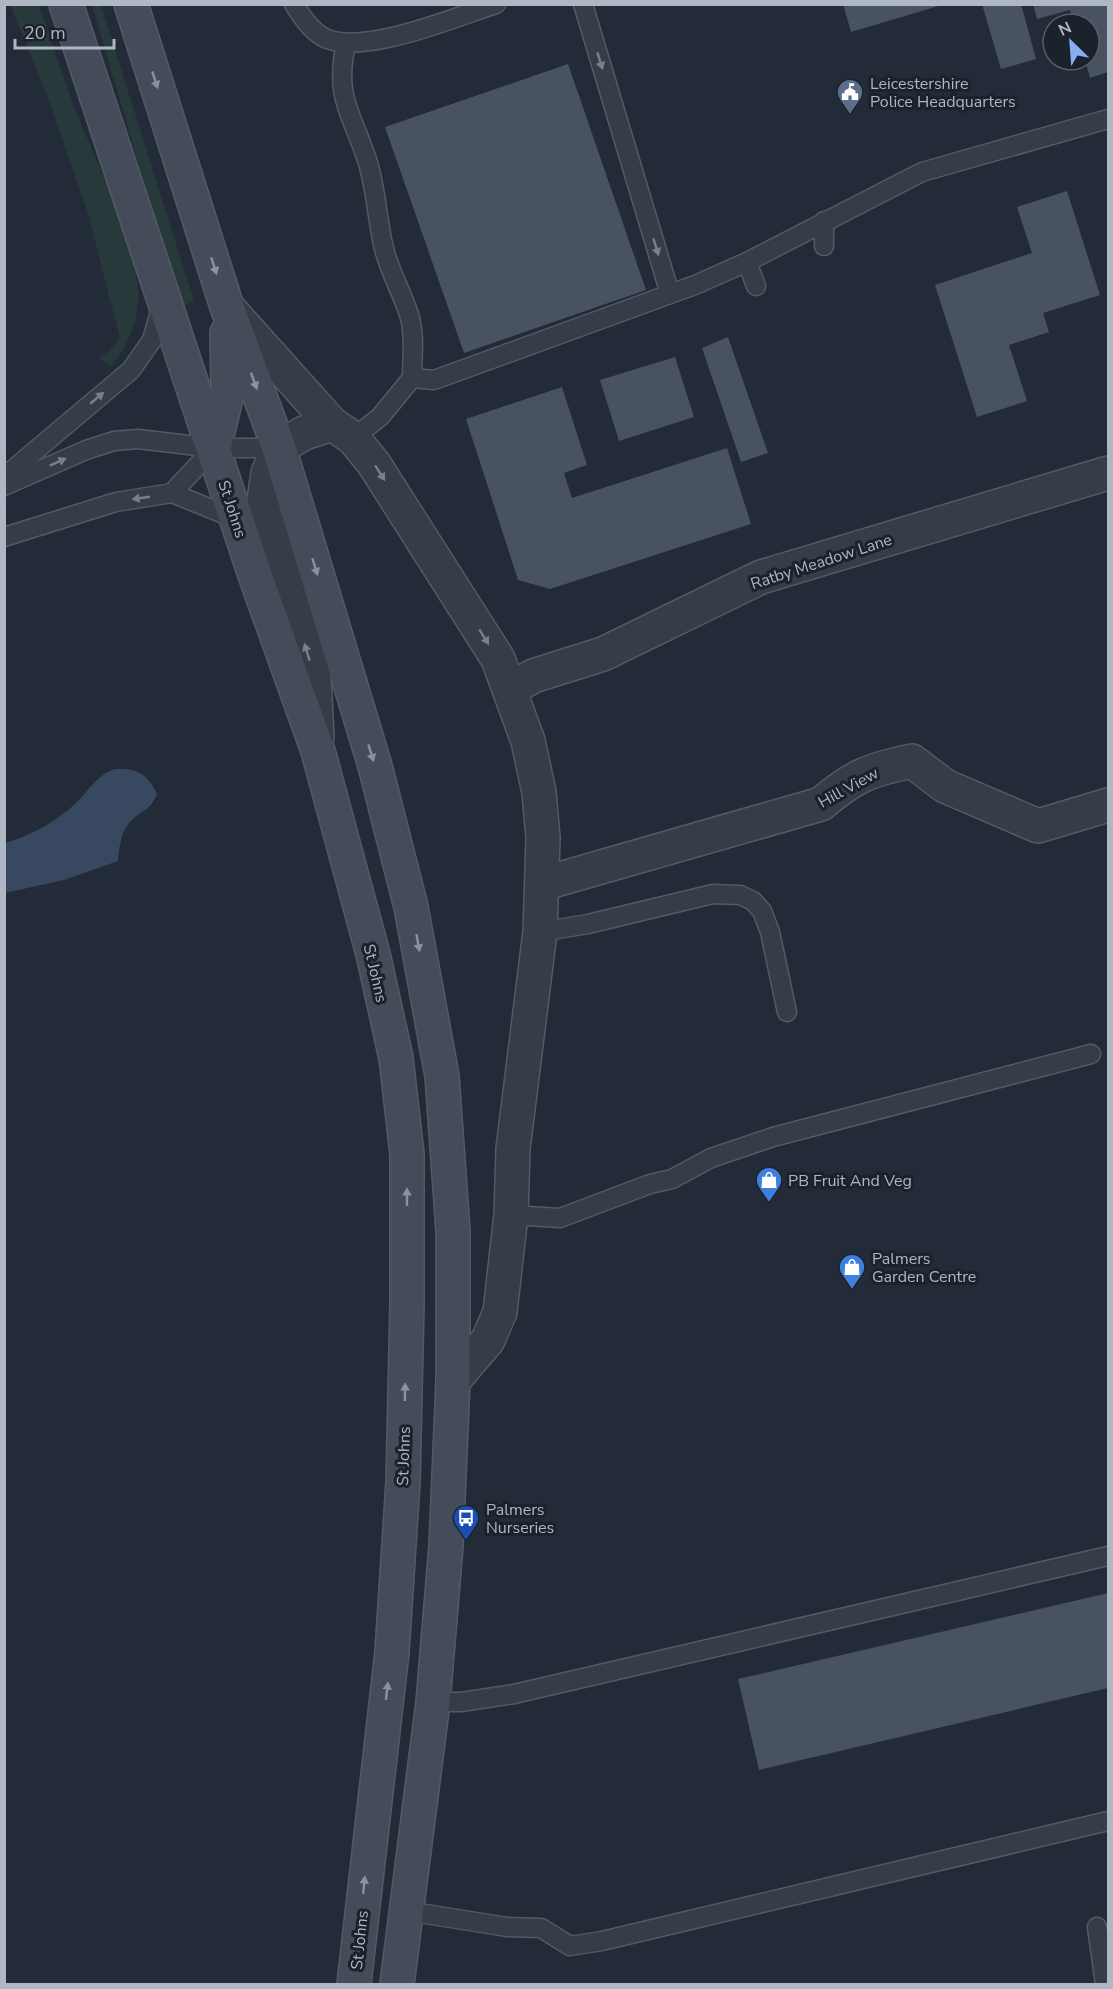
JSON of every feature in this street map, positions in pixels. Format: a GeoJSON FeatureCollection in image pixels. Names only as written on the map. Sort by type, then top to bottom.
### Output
{"type":"FeatureCollection","features":[{"type":"Feature","properties":{"kind":"main road","name":"St Johns"},"geometry":{"type":"LineString","coordinates":[[66,4],[236,519],[318,751],[373,954],[393,1046],[407,1154],[403,1482],[392,1652],[354,1984]]}},
{"type":"Feature","properties":{"kind":"main road"},"geometry":{"type":"LineString","coordinates":[[131,4],[227,307],[279,448],[375,766],[411,907],[442,1076],[453,1231],[453,1381],[446,1546],[433,1702],[397,1984]]}},
{"type":"Feature","properties":{"kind":"main road"},"geometry":{"type":"LineString","coordinates":[[214,448],[228,389],[227,307]]}},
{"type":"Feature","properties":{"kind":"street"},"geometry":{"type":"LineString","coordinates":[[227,307],[374,464],[492,650],[511,689],[528,741],[539,792],[542,884],[540,932],[513,1149],[512,1215],[500,1312],[488,1340],[453,1381]]}},
{"type":"Feature","properties":{"kind":"street"},"geometry":{"type":"LineString","coordinates":[[318,751],[314,677],[263,507],[268,473],[279,448],[304,433],[343,431]]}},
{"type":"Feature","properties":{"kind":"street","name":"Ratby Meadow Lane"},"geometry":{"type":"LineString","coordinates":[[511,689],[533,676],[603,654],[761,577],[1108,473]]}},
{"type":"Feature","properties":{"kind":"street","name":"Hill View"},"geometry":{"type":"LineString","coordinates":[[542,884],[820,804],[842,786],[873,769],[912,761],[945,786],[1038,826],[1108,805]]}},
{"type":"Feature","properties":{"kind":"lane"},"geometry":{"type":"LineString","coordinates":[[294,4],[305,22],[325,38],[346,43],[381,40],[496,4]]}},
{"type":"Feature","properties":{"kind":"lane"},"geometry":{"type":"LineString","coordinates":[[583,4],[670,294]]}},
{"type":"Feature","properties":{"kind":"lane"},"geometry":{"type":"LineString","coordinates":[[343,431],[380,417],[412,378],[410,320],[383,246],[377,200],[367,162],[347,112],[342,88],[340,70],[346,43]]}},
{"type":"Feature","properties":{"kind":"lane"},"geometry":{"type":"LineString","coordinates":[[412,378],[435,380],[670,294],[747,262],[922,172],[1108,119]]}},
{"type":"Feature","properties":{"kind":"lane"},"geometry":{"type":"LineString","coordinates":[[824,246],[825,221]]}},
{"type":"Feature","properties":{"kind":"lane"},"geometry":{"type":"LineString","coordinates":[[747,262],[756,286]]}},
{"type":"Feature","properties":{"kind":"lane"},"geometry":{"type":"LineString","coordinates":[[4,477],[131,370],[153,340],[163,300]]}},
{"type":"Feature","properties":{"kind":"lane"},"geometry":{"type":"LineString","coordinates":[[4,486],[86,450],[114,441],[138,439],[214,448],[279,448]]}},
{"type":"Feature","properties":{"kind":"lane"},"geometry":{"type":"LineString","coordinates":[[172,494],[214,448]]}},
{"type":"Feature","properties":{"kind":"lane"},"geometry":{"type":"LineString","coordinates":[[4,537],[116,502],[172,494],[236,519]]}},
{"type":"Feature","properties":{"kind":"lane"},"geometry":{"type":"LineString","coordinates":[[540,932],[588,924],[713,894],[740,895],[762,910],[770,932],[787,1012]]}},
{"type":"Feature","properties":{"kind":"lane"},"geometry":{"type":"LineString","coordinates":[[512,1215],[560,1218],[650,1184],[672,1179],[711,1158],[773,1137],[1091,1054]]}},
{"type":"Feature","properties":{"kind":"lane"},"geometry":{"type":"LineString","coordinates":[[433,1702],[461,1702],[514,1694],[1108,1556]]}},
{"type":"Feature","properties":{"kind":"lane"},"geometry":{"type":"LineString","coordinates":[[407,1911],[507,1927],[541,1928],[570,1946],[602,1941],[1108,1821]]}},
{"type":"Feature","properties":{"kind":"lane"},"geometry":{"type":"LineString","coordinates":[[1097,1926],[1105,1984]]}},
{"type":"Feature","properties":{"kind":"shaded area"},"geometry":{"type":"Polygon","coordinates":[[[10,5],[39,5],[73,104],[114,203],[132,257],[137,282],[137,313],[129,337],[111,367],[99,358],[109,351],[120,338],[88,214],[46,92],[10,5]]]}},
{"type":"Feature","properties":{"kind":"shaded area"},"geometry":{"type":"Polygon","coordinates":[[[92,5],[101,5],[194,301],[181,307],[92,5]]]}},
{"type":"Feature","properties":{"kind":"water"},"geometry":{"type":"Polygon","coordinates":[[[115,769],[136,771],[146,777],[157,794],[149,807],[131,821],[125,830],[118,861],[64,880],[5,893],[5,843],[52,822],[77,802],[99,778],[115,769]]]}},
{"type":"Feature","properties":{"kind":"building"},"geometry":{"type":"Polygon","coordinates":[[[843,4],[942,4],[942,5],[851,32],[843,4]]]}},
{"type":"Feature","properties":{"kind":"building"},"geometry":{"type":"Polygon","coordinates":[[[982,4],[1021,4],[1036,59],[1001,69],[982,4]]]}},
{"type":"Feature","properties":{"kind":"building"},"geometry":{"type":"Polygon","coordinates":[[[1033,4],[1108,4],[1108,72],[1090,78],[1088,72],[1101,72],[1101,12],[1071,12],[1070,10],[1041,12],[1041,18],[1037,19],[1033,4]]]}},
{"type":"Feature","properties":{"kind":"building"},"geometry":{"type":"Polygon","coordinates":[[[568,64],[646,290],[464,353],[385,127],[568,64]]]}},
{"type":"Feature","properties":{"kind":"building"},"geometry":{"type":"Polygon","coordinates":[[[1067,191],[1100,295],[1043,313],[1049,332],[1009,345],[1027,401],[977,417],[935,285],[1032,253],[1017,207],[1067,191]]]}},
{"type":"Feature","properties":{"kind":"building"},"geometry":{"type":"Polygon","coordinates":[[[728,337],[768,453],[741,462],[702,348],[728,337]]]}},
{"type":"Feature","properties":{"kind":"building"},"geometry":{"type":"Polygon","coordinates":[[[675,357],[694,417],[619,441],[600,380],[675,357]]]}},
{"type":"Feature","properties":{"kind":"building"},"geometry":{"type":"Polygon","coordinates":[[[562,387],[587,465],[564,473],[572,498],[727,448],[751,524],[550,589],[518,580],[466,419],[562,387]]]}},
{"type":"Feature","properties":{"kind":"building"},"geometry":{"type":"Polygon","coordinates":[[[1108,1593],[1108,1688],[759,1770],[738,1679],[1108,1593]]]}},
{"type":"Feature","properties":{"kind":"place","name":"Leicestershire Police Headquarters"},"geometry":{"type":"Point","coordinates":[850,115]}},
{"type":"Feature","properties":{"kind":"place","name":"PB Fruit And Veg"},"geometry":{"type":"Point","coordinates":[769,1203]}},
{"type":"Feature","properties":{"kind":"place","name":"Palmers Garden Centre"},"geometry":{"type":"Point","coordinates":[852,1290]}},
{"type":"Feature","properties":{"kind":"place","name":"Palmers Nurseries"},"geometry":{"type":"Point","coordinates":[466,1541]}}]}
